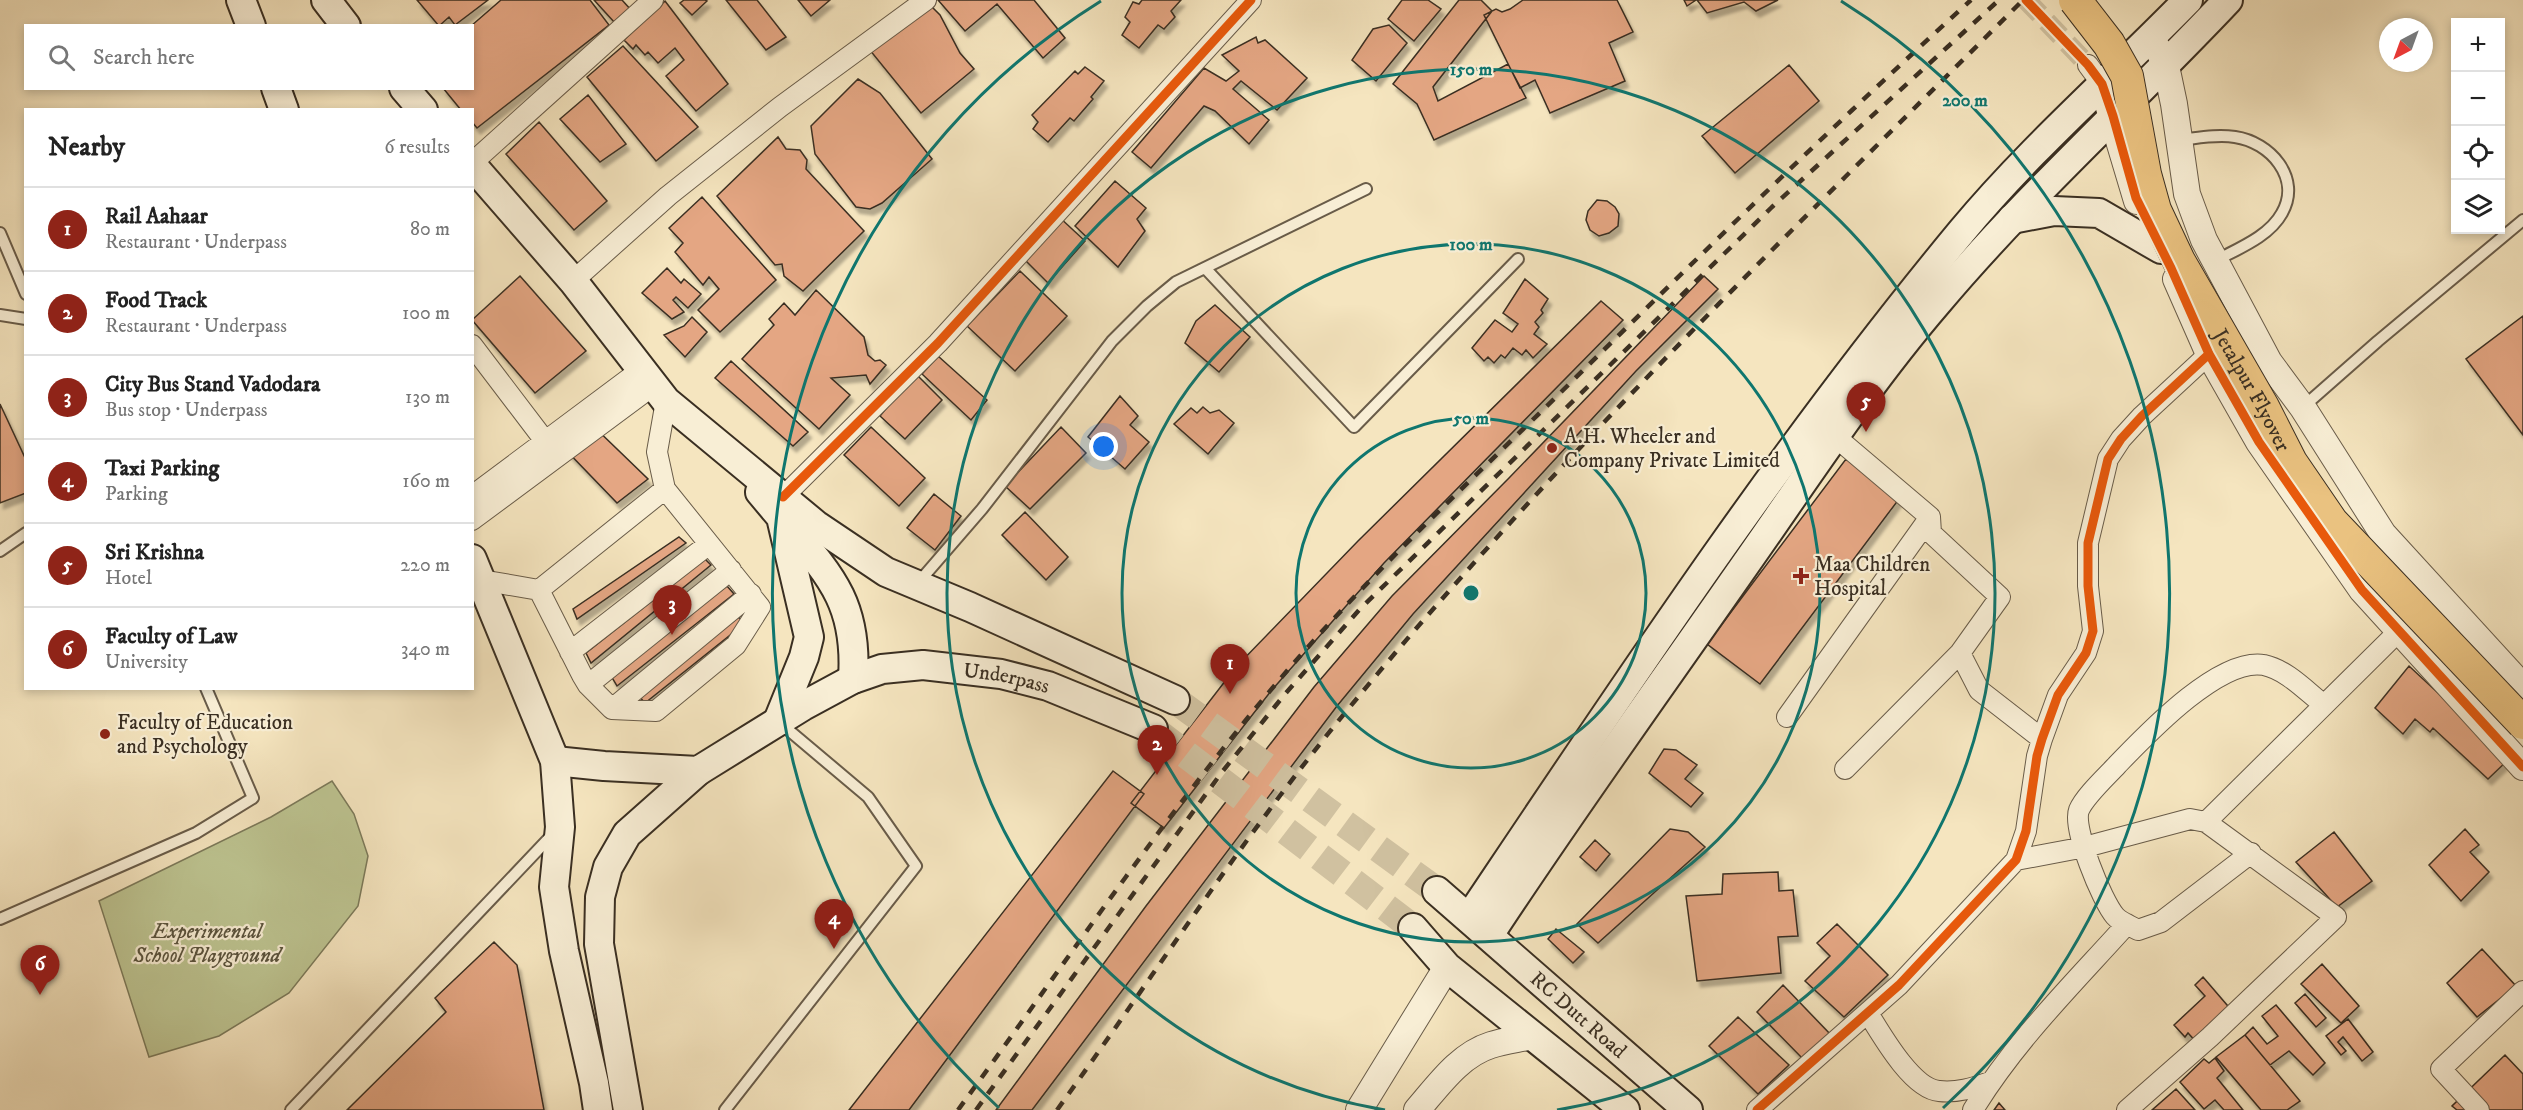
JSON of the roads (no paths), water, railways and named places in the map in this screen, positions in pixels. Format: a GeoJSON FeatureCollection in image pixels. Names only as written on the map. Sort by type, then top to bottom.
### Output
{"type":"FeatureCollection","features":[{"type":"Feature","properties":{"kind":"main road"},"geometry":{"type":"LineString","coordinates":[[241,0],[250,24]]}},
{"type":"Feature","properties":{"kind":"main road"},"geometry":{"type":"LineString","coordinates":[[326,0],[344,24]]}},
{"type":"Feature","properties":{"kind":"main road","name":"Jetalpur Flyover"},"geometry":{"type":"LineString","coordinates":[[2075,0],[2090,16],[2127,76],[2134,120],[2155,210],[2180,261],[2263,406],[2291,462],[2332,522],[2523,723]]}},
{"type":"Feature","properties":{"kind":"main road"},"geometry":{"type":"LineString","coordinates":[[1479,926],[1627,684],[1824,428],[1964,230],[2095,75],[2152,36],[2188,0]]}},
{"type":"Feature","properties":{"kind":"main road"},"geometry":{"type":"LineString","coordinates":[[1479,926],[1650,700],[1824,428],[2012,219],[2113,116],[2166,66],[2228,0]]}},
{"type":"Feature","properties":{"kind":"main road"},"geometry":{"type":"LineString","coordinates":[[277,90],[283,108]]}},
{"type":"Feature","properties":{"kind":"main road"},"geometry":{"type":"LineString","coordinates":[[406,90],[421,108]]}},
{"type":"Feature","properties":{"kind":"main road"},"geometry":{"type":"LineString","coordinates":[[474,166],[573,282],[654,385],[725,449],[782,507],[830,575],[848,613],[855,652],[853,679]]}},
{"type":"Feature","properties":{"kind":"main road"},"geometry":{"type":"LineString","coordinates":[[2012,219],[2054,211],[2099,213],[2162,249]]}},
{"type":"Feature","properties":{"kind":"main road"},"geometry":{"type":"LineString","coordinates":[[778,721],[804,657],[809,637],[782,507]]}},
{"type":"Feature","properties":{"kind":"main road","name":"Underpass"},"geometry":{"type":"LineString","coordinates":[[782,507],[816,525],[886,572],[1175,700]]}},
{"type":"Feature","properties":{"kind":"main road"},"geometry":{"type":"LineString","coordinates":[[477,570],[555,760],[560,827],[555,887],[564,951],[598,1110]]}},
{"type":"Feature","properties":{"kind":"main road","name":"Underpass"},"geometry":{"type":"LineString","coordinates":[[628,1110],[598,944],[600,897],[608,867],[627,834],[698,771],[778,721],[853,679],[882,669],[923,664],[1001,674],[1048,687],[1153,729]]}},
{"type":"Feature","properties":{"kind":"main road"},"geometry":{"type":"LineString","coordinates":[[1627,684],[1650,700]]}},
{"type":"Feature","properties":{"kind":"main road"},"geometry":{"type":"LineString","coordinates":[[555,760],[604,766],[698,771]]}},
{"type":"Feature","properties":{"kind":"main road"},"geometry":{"type":"LineString","coordinates":[[1437,891],[1479,926]]}},
{"type":"Feature","properties":{"kind":"main road","name":"RC Dutt Road"},"geometry":{"type":"LineString","coordinates":[[1479,926],[1688,1110]]}},
{"type":"Feature","properties":{"kind":"main road"},"geometry":{"type":"LineString","coordinates":[[1413,928],[1447,967]]}},
{"type":"Feature","properties":{"kind":"main road","name":"RC Dutt Road"},"geometry":{"type":"LineString","coordinates":[[1447,967],[1625,1110]]}},
{"type":"Feature","properties":{"kind":"street"},"geometry":{"type":"LineString","coordinates":[[474,162],[653,0]]}},
{"type":"Feature","properties":{"kind":"street"},"geometry":{"type":"LineString","coordinates":[[573,282],[668,196],[780,107],[926,0]]}},
{"type":"Feature","properties":{"kind":"street"},"geometry":{"type":"LineString","coordinates":[[782,507],[946,334],[1251,0]]}},
{"type":"Feature","properties":{"kind":"street"},"geometry":{"type":"LineString","coordinates":[[2152,36],[2166,66],[2180,140],[2187,194],[2204,240],[2269,362],[2303,408],[2383,534],[2523,687]]}},
{"type":"Feature","properties":{"kind":"street"},"geometry":{"type":"LineString","coordinates":[[2095,75],[2113,116],[2136,198],[2162,249],[2209,354],[2259,442],[2362,590],[2523,767]]}},
{"type":"Feature","properties":{"kind":"street"},"geometry":{"type":"LineString","coordinates":[[474,348],[545,441]]}},
{"type":"Feature","properties":{"kind":"street"},"geometry":{"type":"LineString","coordinates":[[1757,1110],[1899,985],[2016,860],[2026,831],[2037,756],[2042,739],[2058,695],[2086,653],[2093,631],[2088,586],[2088,543],[2108,459],[2121,439],[2142,416],[2209,354]]}},
{"type":"Feature","properties":{"kind":"street"},"geometry":{"type":"LineString","coordinates":[[474,494],[545,441],[654,385]]}},
{"type":"Feature","properties":{"kind":"street"},"geometry":{"type":"LineString","coordinates":[[477,570],[539,590],[588,685],[612,709],[656,711],[736,645],[760,607],[665,489],[657,452],[654,385]]}},
{"type":"Feature","properties":{"kind":"street"},"geometry":{"type":"LineString","coordinates":[[474,519],[654,385]]}},
{"type":"Feature","properties":{"kind":"street"},"geometry":{"type":"LineString","coordinates":[[1824,428],[1930,517],[1931,533],[2000,597],[1960,653],[1845,769]]}},
{"type":"Feature","properties":{"kind":"street"},"geometry":{"type":"LineString","coordinates":[[539,590],[665,489]]}},
{"type":"Feature","properties":{"kind":"street"},"geometry":{"type":"LineString","coordinates":[[1787,717],[1930,517]]}},
{"type":"Feature","properties":{"kind":"street"},"geometry":{"type":"LineString","coordinates":[[570,652],[709,544]]}},
{"type":"Feature","properties":{"kind":"street"},"geometry":{"type":"LineString","coordinates":[[588,685],[731,570]]}},
{"type":"Feature","properties":{"kind":"street"},"geometry":{"type":"LineString","coordinates":[[612,709],[751,594]]}},
{"type":"Feature","properties":{"kind":"street"},"geometry":{"type":"LineString","coordinates":[[2206,822],[2399,631]]}},
{"type":"Feature","properties":{"kind":"street"},"geometry":{"type":"LineString","coordinates":[[1960,653],[1979,690],[2042,739]]}},
{"type":"Feature","properties":{"kind":"street"},"geometry":{"type":"LineString","coordinates":[[2251,853],[2161,922],[2138,930],[2116,917],[2098,890],[2078,821],[2079,809],[2105,777],[2161,719],[2206,684],[2239,669],[2262,665],[2282,671],[2324,705]]}},
{"type":"Feature","properties":{"kind":"street"},"geometry":{"type":"LineString","coordinates":[[2016,860],[2085,847],[2190,819],[2206,822],[2336,917],[2210,1037],[2127,1110]]}},
{"type":"Feature","properties":{"kind":"street"},"geometry":{"type":"LineString","coordinates":[[1973,1110],[1990,1082],[2025,1038],[2127,924]]}},
{"type":"Feature","properties":{"kind":"street"},"geometry":{"type":"LineString","coordinates":[[1359,1110],[1447,967]]}},
{"type":"Feature","properties":{"kind":"street"},"geometry":{"type":"LineString","coordinates":[[2479,1110],[2440,1069],[2523,991]]}},
{"type":"Feature","properties":{"kind":"street"},"geometry":{"type":"LineString","coordinates":[[1868,1013],[1907,1069],[1923,1086],[1937,1092],[1962,1091],[1990,1082]]}},
{"type":"Feature","properties":{"kind":"street"},"geometry":{"type":"LineString","coordinates":[[1417,1110],[1453,1068],[1468,1057],[1489,1045],[1532,1036]]}},
{"type":"Feature","properties":{"kind":"lane"},"geometry":{"type":"LineString","coordinates":[[2180,140],[2213,136],[2237,137],[2262,147],[2275,157],[2287,176],[2287,197],[2282,213],[2255,239],[2215,261]]}},
{"type":"Feature","properties":{"kind":"lane"},"geometry":{"type":"LineString","coordinates":[[916,585],[982,509],[1112,341],[1147,306],[1176,282],[1366,189]]}},
{"type":"Feature","properties":{"kind":"lane"},"geometry":{"type":"LineString","coordinates":[[2303,408],[2378,340],[2523,220]]}},
{"type":"Feature","properties":{"kind":"lane"},"geometry":{"type":"LineString","coordinates":[[0,233],[24,289]]}},
{"type":"Feature","properties":{"kind":"lane"},"geometry":{"type":"LineString","coordinates":[[1205,268],[1354,427],[1518,259]]}},
{"type":"Feature","properties":{"kind":"lane"},"geometry":{"type":"LineString","coordinates":[[0,315],[24,319]]}},
{"type":"Feature","properties":{"kind":"lane"},"geometry":{"type":"LineString","coordinates":[[0,551],[24,534]]}},
{"type":"Feature","properties":{"kind":"lane"},"geometry":{"type":"LineString","coordinates":[[0,919],[196,833],[254,798],[207,690]]}},
{"type":"Feature","properties":{"kind":"lane"},"geometry":{"type":"LineString","coordinates":[[725,1110],[916,866],[868,797],[778,721]]}},
{"type":"Feature","properties":{"kind":"lane"},"geometry":{"type":"LineString","coordinates":[[291,1110],[560,827]]}},
{"type":"Feature","properties":{"kind":"tunnel"},"geometry":{"type":"LineString","coordinates":[[2026,0],[2088,65]]}},
{"type":"Feature","properties":{"kind":"tunnel"},"geometry":{"type":"LineString","coordinates":[[1175,700],[1437,891]]}},
{"type":"Feature","properties":{"kind":"tunnel"},"geometry":{"type":"LineString","coordinates":[[1153,729],[1413,928]]}},
{"type":"Feature","properties":{"kind":"railway"},"geometry":{"type":"LineString","coordinates":[[958,1110],[1192,788],[1308,647],[1411,539],[1658,297],[1813,147],[1971,0]]}},
{"type":"Feature","properties":{"kind":"railway"},"geometry":{"type":"LineString","coordinates":[[976,1110],[1222,772],[1285,694],[1359,610],[1772,207],[1999,0]]}},
{"type":"Feature","properties":{"kind":"railway"},"geometry":{"type":"LineString","coordinates":[[1057,1110],[1272,806],[1349,708],[1428,615],[1509,524],[1677,346],[2023,0]]}},
{"type":"Feature","properties":{"kind":"place","name":"Sri Krishna"},"geometry":{"type":"Point","coordinates":[1866,432]}},
{"type":"Feature","properties":{"kind":"place","name":"A.H. Wheeler and Company Private Limited"},"geometry":{"type":"Point","coordinates":[1552,448]}},
{"type":"Feature","properties":{"kind":"place","name":"Maa Children Hospital"},"geometry":{"type":"Point","coordinates":[1801,576]}},
{"type":"Feature","properties":{"kind":"place","name":"City Bus Stand Vadodara"},"geometry":{"type":"Point","coordinates":[672,635]}},
{"type":"Feature","properties":{"kind":"place","name":"Rail Aahaar"},"geometry":{"type":"Point","coordinates":[1230,694]}},
{"type":"Feature","properties":{"kind":"place","name":"Faculty of Education and Psychology"},"geometry":{"type":"Point","coordinates":[105,734]}},
{"type":"Feature","properties":{"kind":"place","name":"Food Track"},"geometry":{"type":"Point","coordinates":[1157,775]}},
{"type":"Feature","properties":{"kind":"place","name":"Taxi Parking"},"geometry":{"type":"Point","coordinates":[834,949]}},
{"type":"Feature","properties":{"kind":"place","name":"Faculty of Law"},"geometry":{"type":"Point","coordinates":[40,995]}},
{"type":"Feature","properties":{"kind":"park label","name":"Experimental School Playground"},"geometry":{"type":"Point","coordinates":[207,943]}}]}
